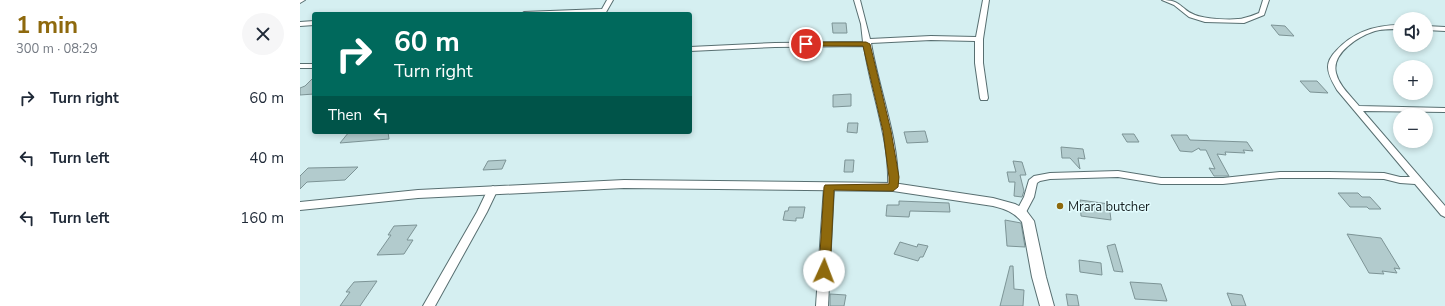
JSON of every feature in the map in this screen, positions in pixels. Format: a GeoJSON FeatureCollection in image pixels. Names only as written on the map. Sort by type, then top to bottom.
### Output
{"type":"FeatureCollection","features":[{"type":"Feature","properties":{"kind":"street"},"geometry":{"type":"LineString","coordinates":[[603,12],[610,0]]}},
{"type":"Feature","properties":{"kind":"street"},"geometry":{"type":"LineString","coordinates":[[857,0],[864,24],[866,42],[890,148],[894,177],[893,187]]}},
{"type":"Feature","properties":{"kind":"street"},"geometry":{"type":"LineString","coordinates":[[984,98],[979,63],[979,39],[986,0]]}},
{"type":"Feature","properties":{"kind":"street"},"geometry":{"type":"LineString","coordinates":[[1165,0],[1176,4],[1191,16],[1200,20],[1233,22],[1251,20],[1262,14],[1266,0]]}},
{"type":"Feature","properties":{"kind":"street"},"geometry":{"type":"LineString","coordinates":[[300,24],[312,24]]}},
{"type":"Feature","properties":{"kind":"street"},"geometry":{"type":"LineString","coordinates":[[1393,27],[1373,29],[1350,40],[1335,56],[1332,65],[1336,82],[1416,181],[1445,214]]}},
{"type":"Feature","properties":{"kind":"street"},"geometry":{"type":"LineString","coordinates":[[1433,28],[1445,29]]}},
{"type":"Feature","properties":{"kind":"street"},"geometry":{"type":"LineString","coordinates":[[692,49],[931,38],[979,39]]}},
{"type":"Feature","properties":{"kind":"street"},"geometry":{"type":"LineString","coordinates":[[300,66],[312,66]]}},
{"type":"Feature","properties":{"kind":"street"},"geometry":{"type":"LineString","coordinates":[[1358,108],[1445,110]]}},
{"type":"Feature","properties":{"kind":"street"},"geometry":{"type":"LineString","coordinates":[[1021,212],[1029,197],[1032,182],[1037,178],[1050,176],[1118,174],[1161,180],[1218,181],[1280,176],[1359,175],[1384,176],[1416,181]]}},
{"type":"Feature","properties":{"kind":"street"},"geometry":{"type":"LineString","coordinates":[[300,206],[418,194],[493,189],[624,184],[893,187],[993,202],[1011,207],[1021,212],[1028,221],[1039,277],[1047,306]]}},
{"type":"Feature","properties":{"kind":"street"},"geometry":{"type":"LineString","coordinates":[[822,306],[829,187]]}},
{"type":"Feature","properties":{"kind":"street"},"geometry":{"type":"LineString","coordinates":[[429,306],[482,212],[493,189]]}},
{"type":"Feature","properties":{"kind":"building"},"geometry":{"type":"Polygon","coordinates":[[[832,23],[846,23],[847,33],[833,33],[832,23]]]}},
{"type":"Feature","properties":{"kind":"building"},"geometry":{"type":"Polygon","coordinates":[[[1271,25],[1285,26],[1294,36],[1279,35],[1271,25]]]}},
{"type":"Feature","properties":{"kind":"building"},"geometry":{"type":"Polygon","coordinates":[[[312,79],[312,94],[300,95],[300,88],[305,86],[312,79]]]}},
{"type":"Feature","properties":{"kind":"building"},"geometry":{"type":"Polygon","coordinates":[[[1300,81],[1317,81],[1328,93],[1310,92],[1300,81]]]}},
{"type":"Feature","properties":{"kind":"building"},"geometry":{"type":"Polygon","coordinates":[[[851,94],[851,106],[833,107],[833,95],[851,94]]]}},
{"type":"Feature","properties":{"kind":"building"},"geometry":{"type":"Polygon","coordinates":[[[848,123],[858,123],[857,133],[847,132],[848,123]]]}},
{"type":"Feature","properties":{"kind":"building"},"geometry":{"type":"Polygon","coordinates":[[[925,131],[928,142],[907,143],[904,132],[925,131]]]}},
{"type":"Feature","properties":{"kind":"building"},"geometry":{"type":"Polygon","coordinates":[[[347,134],[388,134],[389,139],[340,143],[347,134]]]}},
{"type":"Feature","properties":{"kind":"building"},"geometry":{"type":"Polygon","coordinates":[[[1122,134],[1134,134],[1139,142],[1127,142],[1122,134]]]}},
{"type":"Feature","properties":{"kind":"building"},"geometry":{"type":"Polygon","coordinates":[[[1171,135],[1187,135],[1190,140],[1247,142],[1253,151],[1243,150],[1245,153],[1225,152],[1226,155],[1217,154],[1229,176],[1214,176],[1209,168],[1215,169],[1206,150],[1200,150],[1199,148],[1192,152],[1180,151],[1171,135]]]}},
{"type":"Feature","properties":{"kind":"building"},"geometry":{"type":"Polygon","coordinates":[[[1061,147],[1083,149],[1085,159],[1078,158],[1080,169],[1070,158],[1062,158],[1061,147]]]}},
{"type":"Feature","properties":{"kind":"building"},"geometry":{"type":"Polygon","coordinates":[[[506,160],[502,169],[483,170],[488,161],[506,160]]]}},
{"type":"Feature","properties":{"kind":"building"},"geometry":{"type":"Polygon","coordinates":[[[845,160],[854,160],[853,172],[844,172],[845,160]]]}},
{"type":"Feature","properties":{"kind":"building"},"geometry":{"type":"Polygon","coordinates":[[[1013,161],[1022,162],[1026,175],[1020,175],[1024,191],[1022,197],[1014,196],[1015,182],[1009,182],[1007,172],[1016,172],[1013,161]]]}},
{"type":"Feature","properties":{"kind":"building"},"geometry":{"type":"Polygon","coordinates":[[[358,167],[345,180],[307,182],[300,189],[300,176],[308,168],[358,167]]]}},
{"type":"Feature","properties":{"kind":"building"},"geometry":{"type":"Polygon","coordinates":[[[1338,193],[1358,193],[1362,197],[1370,197],[1381,209],[1350,207],[1338,193]]]}},
{"type":"Feature","properties":{"kind":"building"},"geometry":{"type":"Polygon","coordinates":[[[1080,200],[1109,204],[1111,220],[1081,216],[1080,200]]]}},
{"type":"Feature","properties":{"kind":"building"},"geometry":{"type":"Polygon","coordinates":[[[899,201],[949,203],[950,212],[910,211],[909,217],[886,216],[887,205],[899,205],[899,201]]]}},
{"type":"Feature","properties":{"kind":"building"},"geometry":{"type":"Polygon","coordinates":[[[789,207],[805,207],[803,218],[796,218],[796,221],[783,220],[785,211],[788,211],[789,207]]]}},
{"type":"Feature","properties":{"kind":"building"},"geometry":{"type":"Polygon","coordinates":[[[1005,220],[1021,223],[1025,247],[1007,246],[1005,220]]]}},
{"type":"Feature","properties":{"kind":"building"},"geometry":{"type":"Polygon","coordinates":[[[417,225],[407,240],[413,240],[404,254],[377,255],[391,235],[388,235],[394,226],[417,225]]]}},
{"type":"Feature","properties":{"kind":"building"},"geometry":{"type":"Polygon","coordinates":[[[1347,234],[1381,238],[1400,269],[1394,268],[1397,273],[1382,271],[1384,274],[1369,273],[1347,234]]]}},
{"type":"Feature","properties":{"kind":"building"},"geometry":{"type":"Polygon","coordinates":[[[900,242],[917,247],[918,244],[928,246],[923,257],[920,257],[918,261],[894,254],[900,242]]]}},
{"type":"Feature","properties":{"kind":"building"},"geometry":{"type":"Polygon","coordinates":[[[1115,244],[1123,272],[1114,271],[1107,246],[1115,244]]]}},
{"type":"Feature","properties":{"kind":"building"},"geometry":{"type":"Polygon","coordinates":[[[1079,260],[1101,263],[1102,275],[1080,272],[1079,260]]]}},
{"type":"Feature","properties":{"kind":"building"},"geometry":{"type":"Polygon","coordinates":[[[1010,266],[1013,266],[1014,289],[1024,290],[1023,306],[1000,306],[1010,266]]]}},
{"type":"Feature","properties":{"kind":"building"},"geometry":{"type":"Polygon","coordinates":[[[377,281],[360,306],[340,306],[350,292],[346,292],[354,282],[377,281]]]}},
{"type":"Feature","properties":{"kind":"building"},"geometry":{"type":"Polygon","coordinates":[[[1130,282],[1161,284],[1167,301],[1135,299],[1130,282]]]}},
{"type":"Feature","properties":{"kind":"building"},"geometry":{"type":"Polygon","coordinates":[[[1227,293],[1242,295],[1246,306],[1232,306],[1227,293]]]}},
{"type":"Feature","properties":{"kind":"building"},"geometry":{"type":"Polygon","coordinates":[[[830,294],[846,295],[844,306],[830,306],[830,294]]]}},
{"type":"Feature","properties":{"kind":"building"},"geometry":{"type":"Polygon","coordinates":[[[1066,294],[1077,295],[1079,306],[1068,306],[1066,294]]]}},
{"type":"Feature","properties":{"kind":"place","name":"Mrara butcher"},"geometry":{"type":"Point","coordinates":[1060,206]}},
{"type":"Feature","properties":{"kind":"route"},"geometry":{"type":"LineString","coordinates":[[806,44],[866,44],[887,131],[894,177],[893,187],[829,187],[824,271]]}}]}
